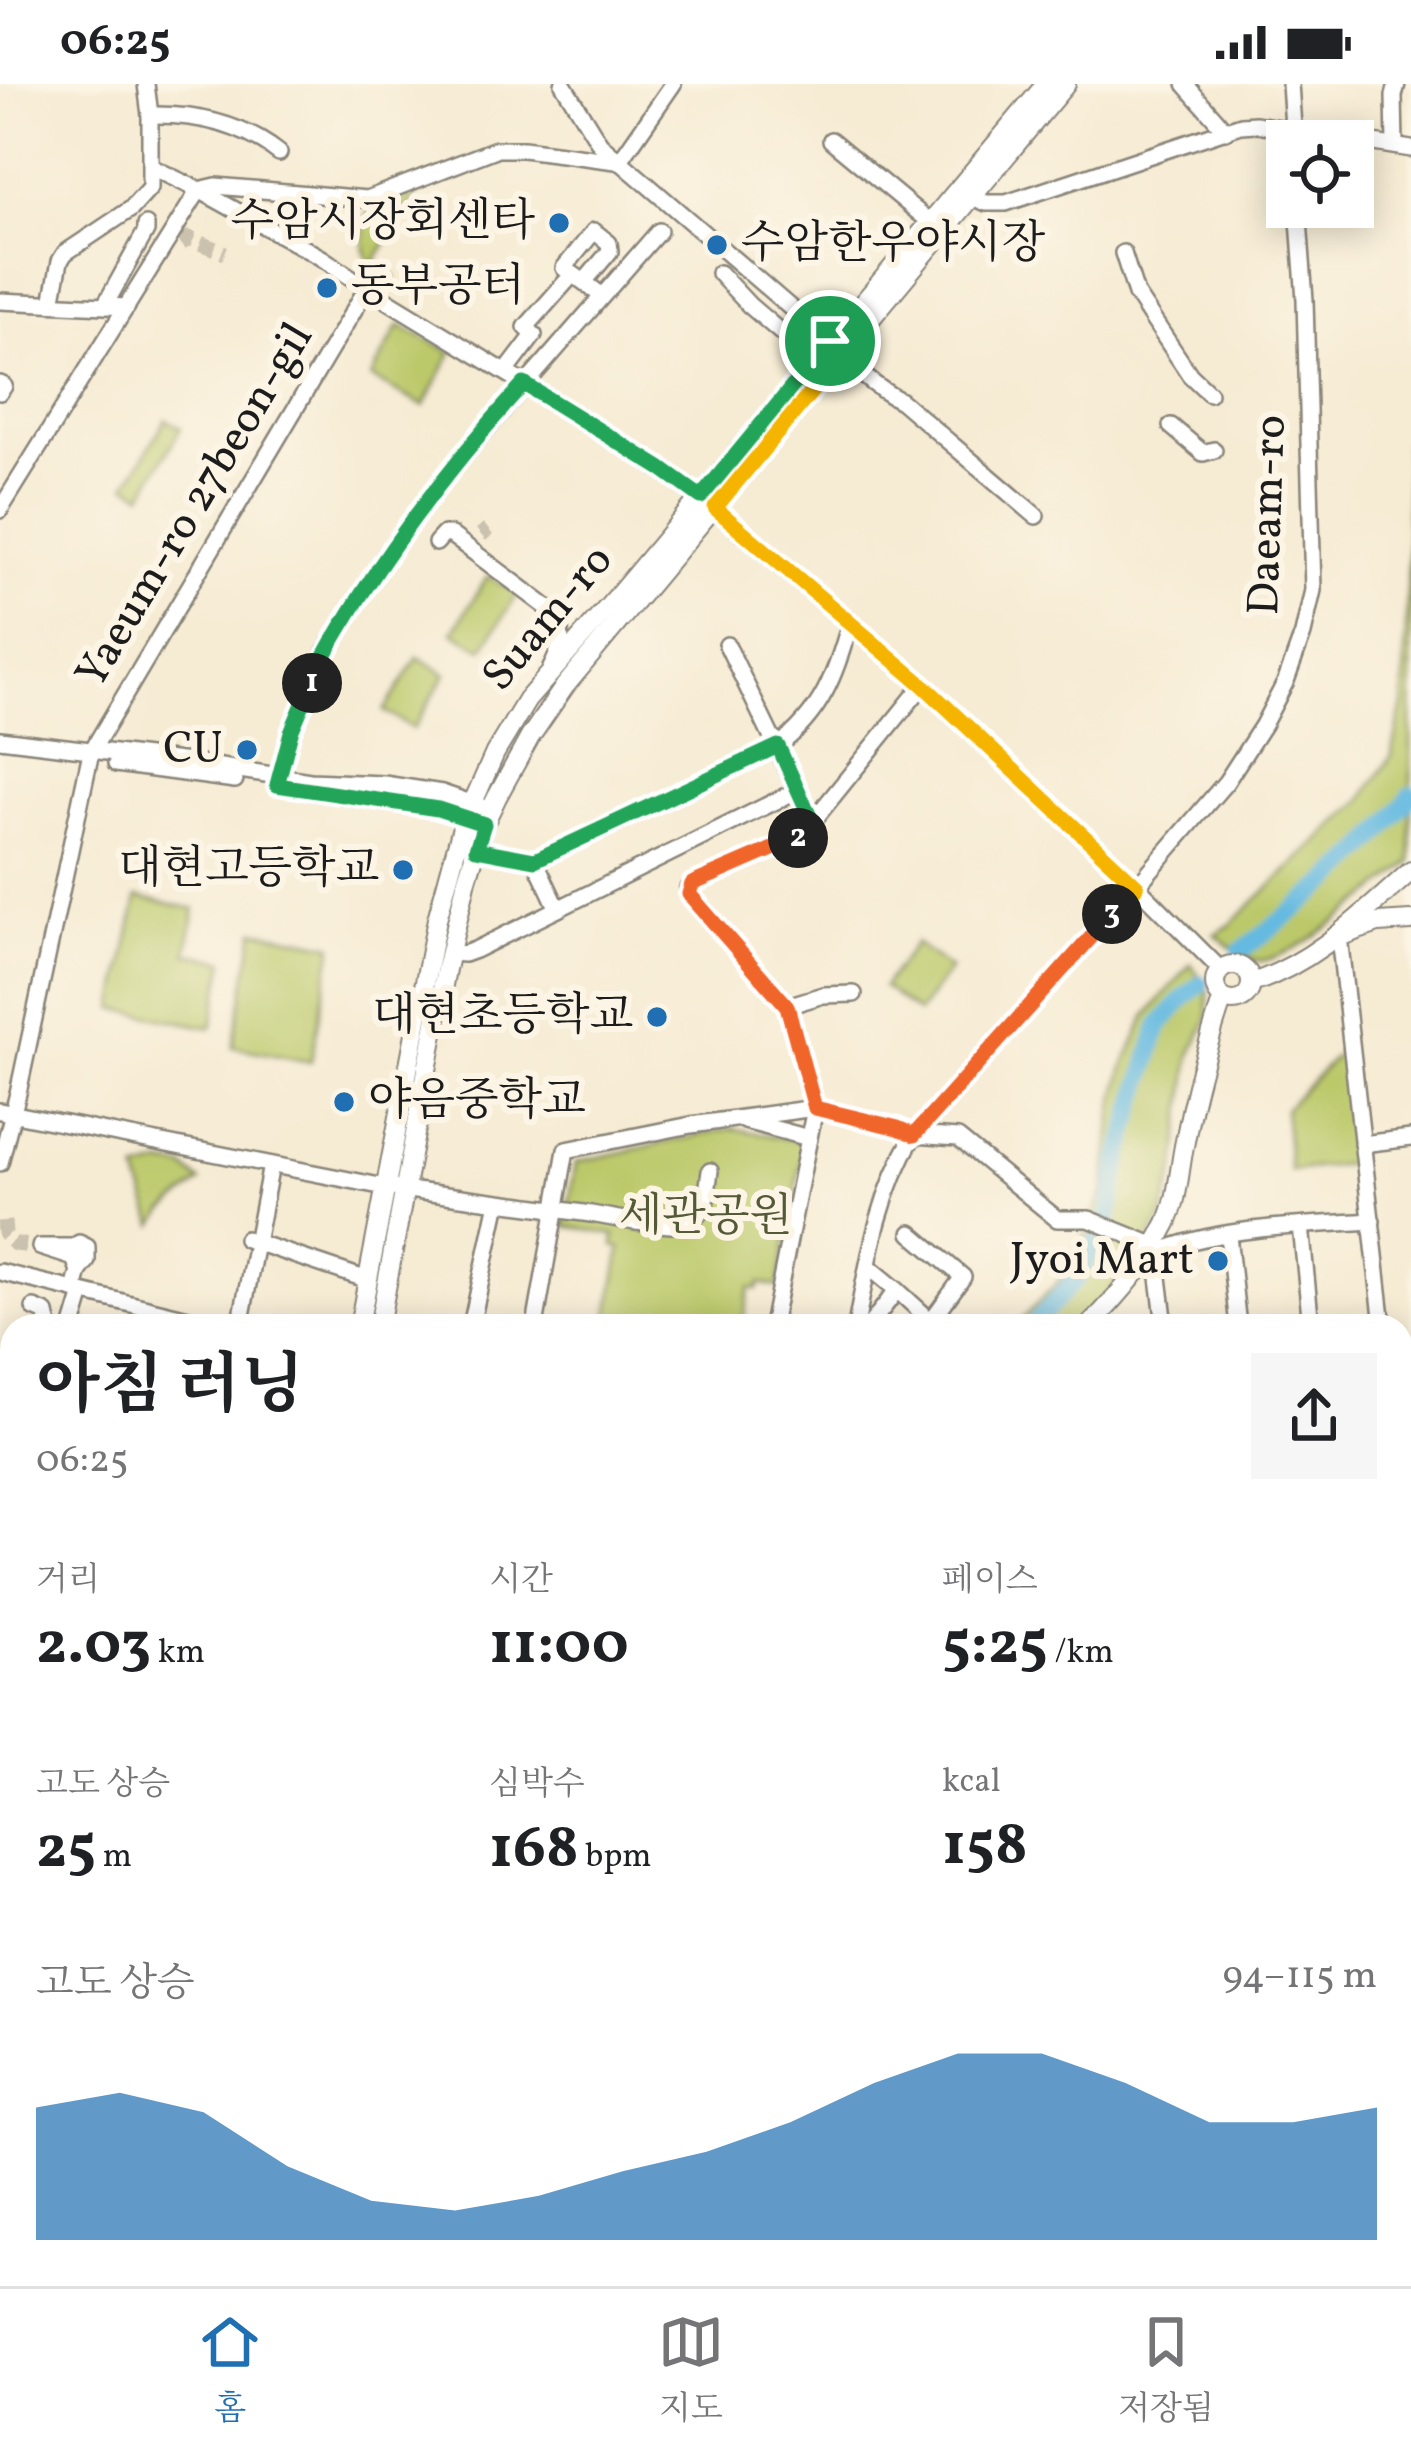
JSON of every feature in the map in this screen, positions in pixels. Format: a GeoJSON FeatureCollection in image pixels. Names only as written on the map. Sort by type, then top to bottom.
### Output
{"type":"FeatureCollection","features":[{"type":"Feature","properties":{"kind":"main road","name":"Suam-ro"},"geometry":{"type":"LineString","coordinates":[[361,1314],[476,849],[478,813],[565,686],[830,343],[1046,84]]}},
{"type":"Feature","properties":{"kind":"main road","name":"Suam-ro"},"geometry":{"type":"LineString","coordinates":[[830,343],[973,197],[1066,84]]}},
{"type":"Feature","properties":{"kind":"main road","name":"Suam-ro"},"geometry":{"type":"LineString","coordinates":[[380,1314],[394,1188],[432,941],[448,873],[478,813],[514,720],[543,681],[708,502]]}},
{"type":"Feature","properties":{"kind":"main road"},"geometry":{"type":"LineString","coordinates":[[1252,983],[1288,969],[1339,936],[1411,871]]}},
{"type":"Feature","properties":{"kind":"main road"},"geometry":{"type":"LineString","coordinates":[[1391,889],[1393,902],[1408,913]]}},
{"type":"Feature","properties":{"kind":"main road"},"geometry":{"type":"LineString","coordinates":[[1367,909],[1408,913]]}},
{"type":"Feature","properties":{"kind":"main road"},"geometry":{"type":"LineString","coordinates":[[1339,936],[1408,913]]}},
{"type":"Feature","properties":{"kind":"main road"},"geometry":{"type":"LineString","coordinates":[[1102,1314],[1155,1249],[1177,1195],[1200,1072],[1223,998],[1216,986],[1216,964],[1235,965],[1248,972],[1252,983],[1247,995],[1239,1000],[1223,998]]}},
{"type":"Feature","properties":{"kind":"street"},"geometry":{"type":"LineString","coordinates":[[52,303],[64,253],[131,209],[150,188],[146,84]]}},
{"type":"Feature","properties":{"kind":"street"},"geometry":{"type":"LineString","coordinates":[[563,84],[599,144],[1036,516]]}},
{"type":"Feature","properties":{"kind":"street"},"geometry":{"type":"LineString","coordinates":[[619,162],[673,84]]}},
{"type":"Feature","properties":{"kind":"street"},"geometry":{"type":"LineString","coordinates":[[1185,84],[1226,130]]}},
{"type":"Feature","properties":{"kind":"street"},"geometry":{"type":"LineString","coordinates":[[1290,84],[1292,120]]}},
{"type":"Feature","properties":{"kind":"street"},"geometry":{"type":"LineString","coordinates":[[1397,84],[1394,97],[1403,148]]}},
{"type":"Feature","properties":{"kind":"street"},"geometry":{"type":"LineString","coordinates":[[150,115],[178,114],[219,122],[261,139],[279,153]]}},
{"type":"Feature","properties":{"kind":"street"},"geometry":{"type":"LineString","coordinates":[[973,197],[1006,203],[1226,130],[1256,124],[1266,127]]}},
{"type":"Feature","properties":{"kind":"street"},"geometry":{"type":"LineString","coordinates":[[831,140],[930,222]]}},
{"type":"Feature","properties":{"kind":"street"},"geometry":{"type":"LineString","coordinates":[[0,510],[199,190],[216,186],[367,199],[496,149],[619,162]]}},
{"type":"Feature","properties":{"kind":"street"},"geometry":{"type":"LineString","coordinates":[[151,167],[322,258],[708,502],[923,685],[1216,964]]}},
{"type":"Feature","properties":{"kind":"street"},"geometry":{"type":"LineString","coordinates":[[104,305],[146,225]]}},
{"type":"Feature","properties":{"kind":"street","name":"Daeam-ro"},"geometry":{"type":"LineString","coordinates":[[858,1314],[883,1200],[914,1135],[1226,782],[1286,681],[1313,590],[1300,228]]}},
{"type":"Feature","properties":{"kind":"street"},"geometry":{"type":"LineString","coordinates":[[277,780],[291,732],[325,652],[386,556],[524,384],[659,231]]}},
{"type":"Feature","properties":{"kind":"street"},"geometry":{"type":"LineString","coordinates":[[1123,253],[1136,293],[1190,375],[1209,393]]}},
{"type":"Feature","properties":{"kind":"street"},"geometry":{"type":"LineString","coordinates":[[719,273],[799,348],[830,343]]}},
{"type":"Feature","properties":{"kind":"street"},"geometry":{"type":"LineString","coordinates":[[506,372],[534,335],[526,327],[578,278],[602,296]]}},
{"type":"Feature","properties":{"kind":"street","name":"Yaeum-ro 27beon-gil"},"geometry":{"type":"LineString","coordinates":[[0,1163],[6,1112],[90,756],[367,288]]}},
{"type":"Feature","properties":{"kind":"street"},"geometry":{"type":"LineString","coordinates":[[0,301],[127,307]]}},
{"type":"Feature","properties":{"kind":"street"},"geometry":{"type":"LineString","coordinates":[[1172,426],[1203,453],[1214,450]]}},
{"type":"Feature","properties":{"kind":"street"},"geometry":{"type":"LineString","coordinates":[[418,513],[439,525],[439,540],[446,533],[451,536],[556,617],[561,642],[543,681]]}},
{"type":"Feature","properties":{"kind":"street"},"geometry":{"type":"LineString","coordinates":[[476,849],[535,860],[778,746],[798,729],[826,692],[850,623]]}},
{"type":"Feature","properties":{"kind":"street"},"geometry":{"type":"LineString","coordinates":[[727,645],[812,821]]}},
{"type":"Feature","properties":{"kind":"street"},"geometry":{"type":"LineString","coordinates":[[774,1314],[815,1108],[787,1006],[688,888],[800,837],[923,685]]}},
{"type":"Feature","properties":{"kind":"street"},"geometry":{"type":"LineString","coordinates":[[109,725],[124,755]]}},
{"type":"Feature","properties":{"kind":"street"},"geometry":{"type":"LineString","coordinates":[[4,742],[277,780],[384,784],[442,793],[478,813]]}},
{"type":"Feature","properties":{"kind":"street"},"geometry":{"type":"LineString","coordinates":[[90,756],[124,755],[277,780]]}},
{"type":"Feature","properties":{"kind":"street"},"geometry":{"type":"LineString","coordinates":[[449,953],[475,950],[798,790]]}},
{"type":"Feature","properties":{"kind":"street"},"geometry":{"type":"LineString","coordinates":[[535,860],[558,909]]}},
{"type":"Feature","properties":{"kind":"street"},"geometry":{"type":"LineString","coordinates":[[1339,936],[1381,1314]]}},
{"type":"Feature","properties":{"kind":"street"},"geometry":{"type":"LineString","coordinates":[[787,1006],[823,995],[854,994]]}},
{"type":"Feature","properties":{"kind":"street"},"geometry":{"type":"LineString","coordinates":[[537,1314],[566,1150],[691,1125],[815,1108],[914,1135],[958,1138],[1057,1219],[1089,1220],[1155,1249],[1228,1235],[1372,1221]]}},
{"type":"Feature","properties":{"kind":"street"},"geometry":{"type":"LineString","coordinates":[[6,1112],[394,1188],[635,1222],[671,1225],[693,1220],[705,1207],[710,1171]]}},
{"type":"Feature","properties":{"kind":"street"},"geometry":{"type":"LineString","coordinates":[[739,1119],[809,1138]]}},
{"type":"Feature","properties":{"kind":"street"},"geometry":{"type":"LineString","coordinates":[[1362,1144],[1411,1138]]}},
{"type":"Feature","properties":{"kind":"street"},"geometry":{"type":"LineString","coordinates":[[242,1314],[252,1240],[271,1165]]}},
{"type":"Feature","properties":{"kind":"street"},"geometry":{"type":"LineString","coordinates":[[474,1314],[498,1202]]}},
{"type":"Feature","properties":{"kind":"street"},"geometry":{"type":"LineString","coordinates":[[1300,1226],[1310,1314]]}},
{"type":"Feature","properties":{"kind":"street"},"geometry":{"type":"LineString","coordinates":[[911,1233],[963,1277],[936,1314]]}},
{"type":"Feature","properties":{"kind":"street"},"geometry":{"type":"LineString","coordinates":[[1228,1235],[1237,1314]]}},
{"type":"Feature","properties":{"kind":"street"},"geometry":{"type":"LineString","coordinates":[[252,1240],[368,1280]]}},
{"type":"Feature","properties":{"kind":"street"},"geometry":{"type":"LineString","coordinates":[[1155,1249],[1163,1314]]}},
{"type":"Feature","properties":{"kind":"street"},"geometry":{"type":"LineString","coordinates":[[75,1314],[76,1259]]}},
{"type":"Feature","properties":{"kind":"street"},"geometry":{"type":"LineString","coordinates":[[868,1266],[923,1314]]}},
{"type":"Feature","properties":{"kind":"street"},"geometry":{"type":"LineString","coordinates":[[0,1271],[171,1314]]}},
{"type":"Feature","properties":{"kind":"street"},"geometry":{"type":"LineString","coordinates":[[878,1314],[897,1290]]}},
{"type":"Feature","properties":{"kind":"street"},"geometry":{"type":"LineString","coordinates":[[34,1308],[46,1314]]}},
{"type":"Feature","properties":{"kind":"green space"},"geometry":{"type":"Polygon","coordinates":[[[422,184],[375,261],[395,277],[391,283],[373,267],[365,248],[371,204],[422,184]]]}},
{"type":"Feature","properties":{"kind":"green space"},"geometry":{"type":"Polygon","coordinates":[[[399,325],[452,352],[424,406],[371,378],[399,325]]]}},
{"type":"Feature","properties":{"kind":"green space"},"geometry":{"type":"Polygon","coordinates":[[[166,419],[181,428],[143,494],[127,485],[166,419]]]}},
{"type":"Feature","properties":{"kind":"green space"},"geometry":{"type":"Polygon","coordinates":[[[1411,431],[1411,863],[1310,939],[1288,952],[1253,960],[1215,934],[1362,800],[1392,755],[1403,704],[1406,444],[1411,431]]]}},
{"type":"Feature","properties":{"kind":"green space"},"geometry":{"type":"Polygon","coordinates":[[[488,576],[517,594],[483,649],[453,632],[488,576]]]}},
{"type":"Feature","properties":{"kind":"green space"},"geometry":{"type":"Polygon","coordinates":[[[418,657],[446,674],[413,729],[384,711],[418,657]]]}},
{"type":"Feature","properties":{"kind":"green space"},"geometry":{"type":"Polygon","coordinates":[[[137,897],[195,909],[187,953],[225,961],[212,1028],[115,1009],[137,897]]]}},
{"type":"Feature","properties":{"kind":"green space"},"geometry":{"type":"Polygon","coordinates":[[[255,930],[333,945],[311,1062],[233,1047],[255,930]]]}},
{"type":"Feature","properties":{"kind":"green space"},"geometry":{"type":"Polygon","coordinates":[[[915,943],[950,969],[918,1013],[883,987],[915,943]]]}},
{"type":"Feature","properties":{"kind":"green space"},"geometry":{"type":"Polygon","coordinates":[[[1191,964],[1208,990],[1208,1019],[1191,1055],[1176,1167],[1161,1221],[1091,1314],[1027,1314],[1064,1275],[1104,1190],[1114,1106],[1124,1066],[1146,1016],[1191,964]]]}},
{"type":"Feature","properties":{"kind":"green space"},"geometry":{"type":"Polygon","coordinates":[[[1343,1049],[1356,1163],[1290,1171],[1284,1109],[1343,1049]]]}},
{"type":"Feature","properties":{"kind":"green space","name":"세관공원"},"geometry":{"type":"Polygon","coordinates":[[[732,1128],[805,1142],[778,1287],[760,1283],[758,1289],[750,1288],[745,1314],[609,1314],[621,1248],[614,1246],[615,1235],[565,1226],[576,1162],[732,1128]]]}},
{"type":"Feature","properties":{"kind":"green space"},"geometry":{"type":"Polygon","coordinates":[[[162,1165],[185,1168],[201,1182],[155,1225],[137,1172],[162,1165]]]}},
{"type":"Feature","properties":{"kind":"waterway"},"geometry":{"type":"LineString","coordinates":[[1241,951],[1354,859],[1411,795]]}},
{"type":"Feature","properties":{"kind":"waterway"},"geometry":{"type":"LineString","coordinates":[[1043,1314],[1077,1278],[1108,1221],[1120,1158],[1159,1026],[1201,984]]}},
{"type":"Feature","properties":{"kind":"tunnel"},"geometry":{"type":"LineString","coordinates":[[181,244],[188,238],[225,253]]}},
{"type":"Feature","properties":{"kind":"tunnel"},"geometry":{"type":"LineString","coordinates":[[481,535],[488,529]]}},
{"type":"Feature","properties":{"kind":"tunnel"},"geometry":{"type":"LineString","coordinates":[[4,1221],[5,1233],[15,1244],[40,1247]]}},
{"type":"Feature","properties":{"kind":"place","name":"수암시장회센타"},"geometry":{"type":"Point","coordinates":[559,223]}},
{"type":"Feature","properties":{"kind":"place","name":"수암한우야시장"},"geometry":{"type":"Point","coordinates":[717,245]}},
{"type":"Feature","properties":{"kind":"place","name":"동부공터"},"geometry":{"type":"Point","coordinates":[327,288]}},
{"type":"Feature","properties":{"kind":"place","name":"CU"},"geometry":{"type":"Point","coordinates":[247,750]}},
{"type":"Feature","properties":{"kind":"place","name":"대현고등학교"},"geometry":{"type":"Point","coordinates":[403,870]}},
{"type":"Feature","properties":{"kind":"place","name":"대현초등학교"},"geometry":{"type":"Point","coordinates":[657,1017]}},
{"type":"Feature","properties":{"kind":"place","name":"야음중학교"},"geometry":{"type":"Point","coordinates":[344,1102]}},
{"type":"Feature","properties":{"kind":"place","name":"Jyoi Mart"},"geometry":{"type":"Point","coordinates":[1218,1261]}},
{"type":"Feature","properties":{"kind":"route"},"geometry":{"type":"LineString","coordinates":[[830,341],[842,355],[715,508],[923,685],[1137,886],[914,1135],[815,1108],[787,1006],[689,894],[692,884],[800,837],[812,821],[778,746],[535,860],[476,849],[484,824],[454,813],[277,785],[291,732],[325,652],[408,526],[524,384],[701,497],[830,341]]}}]}
